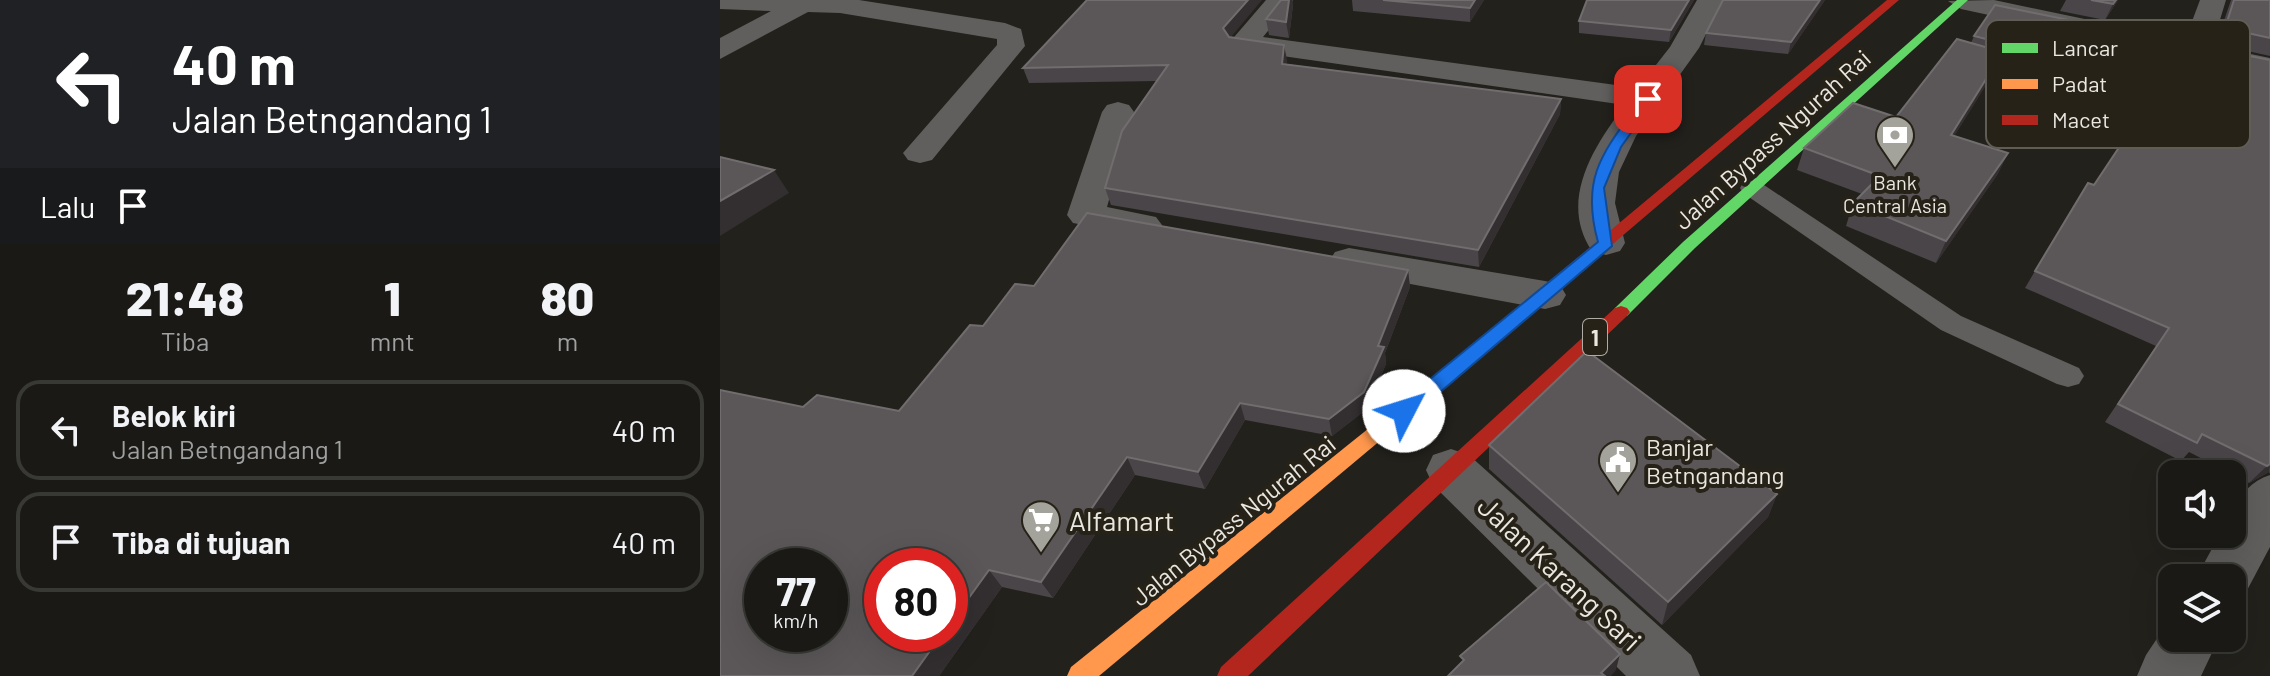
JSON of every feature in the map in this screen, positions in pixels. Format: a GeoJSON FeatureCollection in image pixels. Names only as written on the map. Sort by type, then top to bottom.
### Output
{"type":"FeatureCollection","features":[{"type":"Feature","properties":{"kind":"highway","name":"Jalan Bypass Ngurah Rai"},"geometry":{"type":"LineString","coordinates":[[1080,676],[1545,295],[1894,0]]}},
{"type":"Feature","properties":{"kind":"highway","name":"Jalan Bypass Ngurah Rai"},"geometry":{"type":"LineString","coordinates":[[1230,676],[1752,188],[1962,1]]}},
{"type":"Feature","properties":{"kind":"street"},"geometry":{"type":"LineString","coordinates":[[1280,0],[1243,43],[1648,99]]}},
{"type":"Feature","properties":{"kind":"street"},"geometry":{"type":"LineString","coordinates":[[1606,243],[1597,211],[1597,188],[1614,147],[1690,39],[1710,0]]}},
{"type":"Feature","properties":{"kind":"street"},"geometry":{"type":"LineString","coordinates":[[2200,20],[2213,0]]}},
{"type":"Feature","properties":{"kind":"street"},"geometry":{"type":"LineString","coordinates":[[720,1],[844,2],[995,29],[1011,35],[1011,46],[920,153]]}},
{"type":"Feature","properties":{"kind":"street"},"geometry":{"type":"LineString","coordinates":[[1962,1],[2051,20]]}},
{"type":"Feature","properties":{"kind":"street"},"geometry":{"type":"LineString","coordinates":[[720,50],[807,2]]}},
{"type":"Feature","properties":{"kind":"street"},"geometry":{"type":"LineString","coordinates":[[2250,63],[2270,67]]}},
{"type":"Feature","properties":{"kind":"street"},"geometry":{"type":"LineString","coordinates":[[1118,112],[1086,215],[1178,231]]}},
{"type":"Feature","properties":{"kind":"street"},"geometry":{"type":"LineString","coordinates":[[1316,255],[1545,295]]}},
{"type":"Feature","properties":{"kind":"street","name":"Jalan Karang Sari"},"geometry":{"type":"LineString","coordinates":[[1451,470],[1669,676]]}},
{"type":"Feature","properties":{"kind":"street"},"geometry":{"type":"LineString","coordinates":[[2232,564],[2270,497]]}},
{"type":"Feature","properties":{"kind":"street"},"geometry":{"type":"LineString","coordinates":[[2168,676],[2181,652]]}},
{"type":"Feature","properties":{"kind":"lane"},"geometry":{"type":"LineString","coordinates":[[1752,188],[1951,323],[2068,376]]}},
{"type":"Feature","properties":{"kind":"building"},"geometry":{"type":"Polygon","coordinates":[[[1087,0],[1248,0],[1223,28],[1229,37],[1284,45],[1282,64],[1561,99],[1478,250],[1105,188],[1122,131],[1168,65],[1023,68],[1087,0]]]}},
{"type":"Feature","properties":{"kind":"building"},"geometry":{"type":"Polygon","coordinates":[[[1281,0],[1289,0],[1286,22],[1266,19],[1281,0]]]}},
{"type":"Feature","properties":{"kind":"building"},"geometry":{"type":"Polygon","coordinates":[[[1383,0],[1475,0],[1470,8],[1383,0]]]}},
{"type":"Feature","properties":{"kind":"building"},"geometry":{"type":"Polygon","coordinates":[[[1587,0],[1689,0],[1671,30],[1579,21],[1587,0]]]}},
{"type":"Feature","properties":{"kind":"building"},"geometry":{"type":"Polygon","coordinates":[[[1723,0],[1820,0],[1791,42],[1706,33],[1723,0]]]}},
{"type":"Feature","properties":{"kind":"building"},"geometry":{"type":"Polygon","coordinates":[[[2091,0],[2116,0],[2113,4],[2091,0]]]}},
{"type":"Feature","properties":{"kind":"building"},"geometry":{"type":"Polygon","coordinates":[[[2234,0],[2270,0],[2270,38],[2250,34],[2250,20],[2228,20],[2234,0]]]}},
{"type":"Feature","properties":{"kind":"building"},"geometry":{"type":"Polygon","coordinates":[[[1995,5],[2069,20],[1986,20],[1986,39],[1974,36],[1995,5]]]}},
{"type":"Feature","properties":{"kind":"building"},"geometry":{"type":"Polygon","coordinates":[[[1957,39],[1986,47],[1986,79],[1951,135],[2008,153],[1946,241],[1853,203],[1880,176],[1804,148],[1853,103],[1896,117],[1957,39]]]}},
{"type":"Feature","properties":{"kind":"building"},"geometry":{"type":"Polygon","coordinates":[[[2250,56],[2270,60],[2270,464],[2267,466],[2202,434],[2197,443],[2118,404],[2169,328],[2035,271],[2088,183],[2094,185],[2119,148],[2250,148],[2250,56]]]}},
{"type":"Feature","properties":{"kind":"building"},"geometry":{"type":"Polygon","coordinates":[[[720,157],[774,170],[720,201],[720,157]]]}},
{"type":"Feature","properties":{"kind":"building"},"geometry":{"type":"Polygon","coordinates":[[[1087,213],[1408,270],[1378,346],[1384,347],[1364,392],[1329,419],[1240,403],[1198,472],[1127,457],[1041,582],[989,570],[968,599],[968,548],[864,548],[864,652],[929,652],[912,676],[720,676],[720,390],[803,407],[817,395],[899,411],[970,325],[983,326],[1015,284],[1034,286],[1087,213]]]}},
{"type":"Feature","properties":{"kind":"building","name":"Banjar Betngandang"},"geometry":{"type":"Polygon","coordinates":[[[1587,351],[1777,494],[1668,602],[1489,445],[1587,351]]]}},
{"type":"Feature","properties":{"kind":"building"},"geometry":{"type":"Polygon","coordinates":[[[1546,582],[1620,654],[1601,673],[1605,676],[1448,676],[1464,660],[1460,656],[1546,582]]]}},
{"type":"Feature","properties":{"kind":"traffic: fast"},"geometry":{"type":"LineString","coordinates":[[1621,312],[1689,245],[1963,0]]}},
{"type":"Feature","properties":{"kind":"traffic: slow"},"geometry":{"type":"LineString","coordinates":[[1080,676],[1486,343]]}},
{"type":"Feature","properties":{"kind":"traffic: jam"},"geometry":{"type":"LineString","coordinates":[[1486,343],[1894,0]]}},
{"type":"Feature","properties":{"kind":"traffic: jam"},"geometry":{"type":"LineString","coordinates":[[1230,676],[1621,312]]}},
{"type":"Feature","properties":{"kind":"place","name":"Bank Central Asia"},"geometry":{"type":"Point","coordinates":[1895,169]}},
{"type":"Feature","properties":{"kind":"place","name":"Banjar Betngandang"},"geometry":{"type":"Point","coordinates":[1618,494]}},
{"type":"Feature","properties":{"kind":"place","name":"Alfamart"},"geometry":{"type":"Point","coordinates":[1041,554]}},
{"type":"Feature","properties":{"kind":"route"},"geometry":{"type":"LineString","coordinates":[[1404,411],[1606,243],[1597,211],[1597,188],[1614,147],[1648,99]]}}]}
